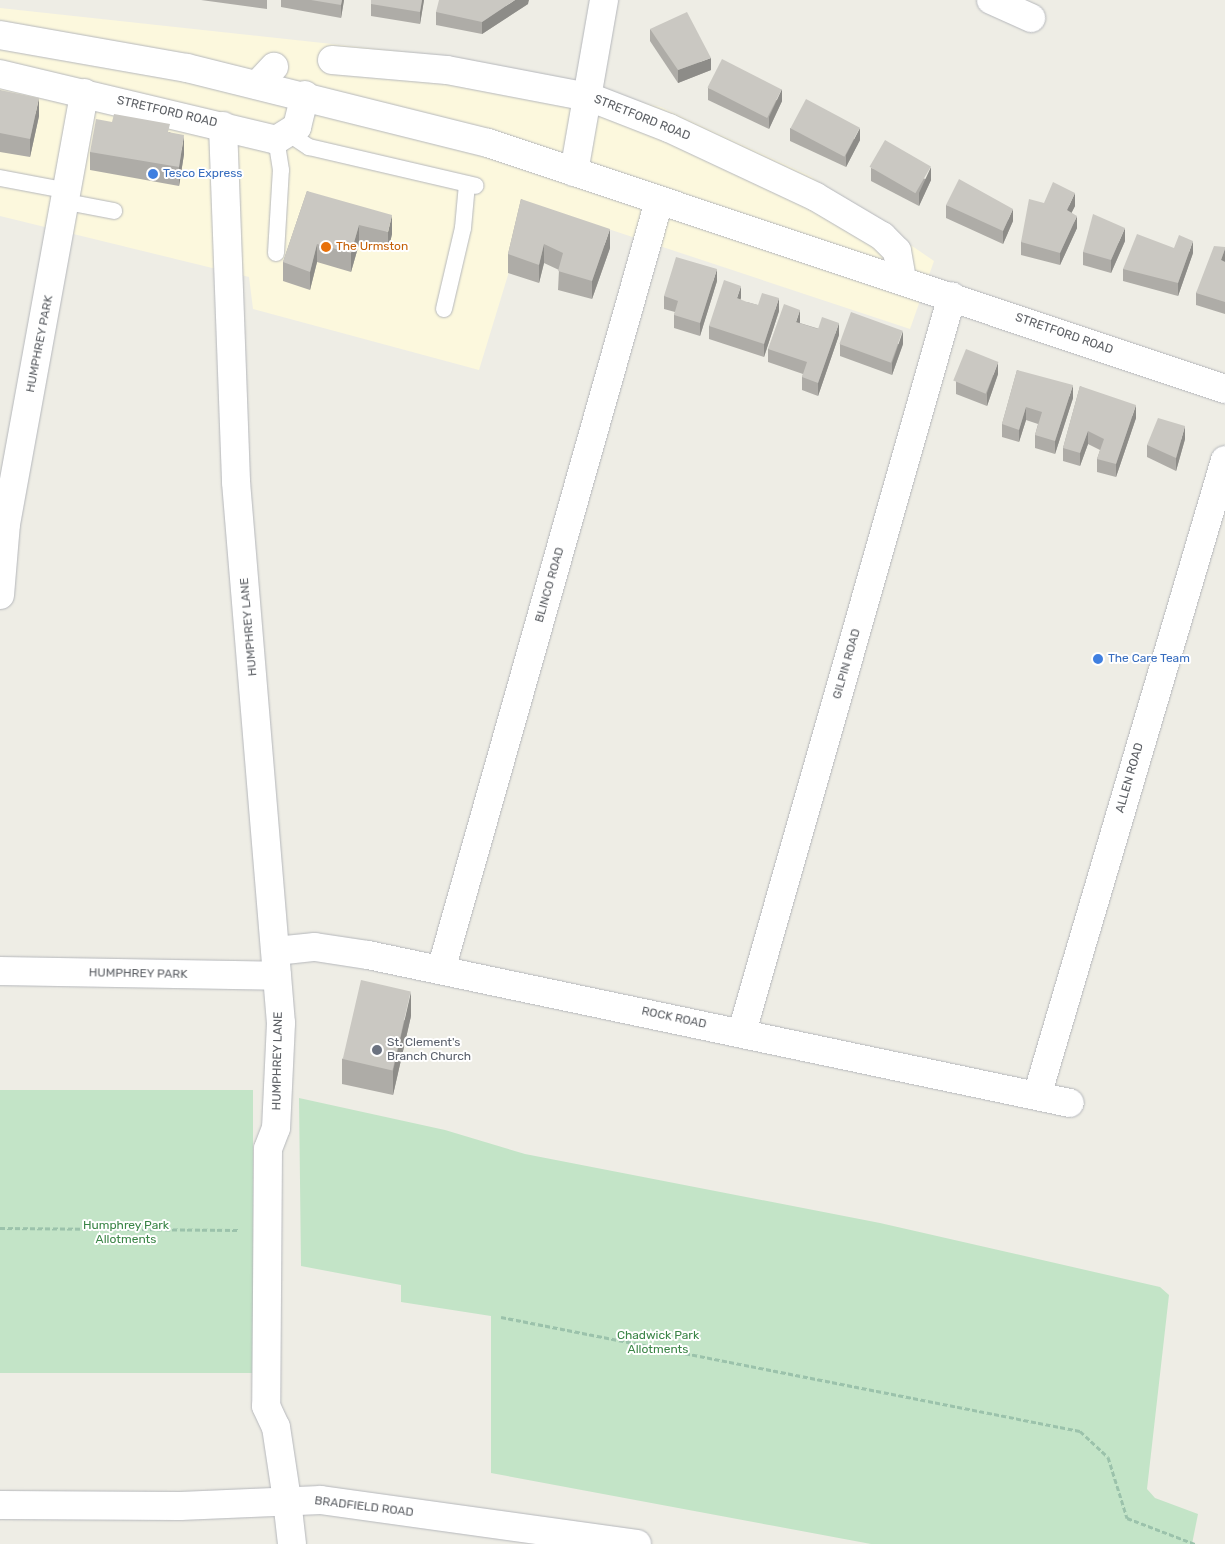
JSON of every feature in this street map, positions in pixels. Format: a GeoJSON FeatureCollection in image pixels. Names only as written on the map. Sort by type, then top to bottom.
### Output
{"type":"FeatureCollection","features":[{"type":"Feature","properties":{"kind":"street"},"geometry":{"type":"LineString","coordinates":[[574,172],[589,97],[604,0]]}},
{"type":"Feature","properties":{"kind":"street"},"geometry":{"type":"LineString","coordinates":[[991,0],[1031,18]]}},
{"type":"Feature","properties":{"kind":"street","name":"STRETFORD ROAD"},"geometry":{"type":"LineString","coordinates":[[0,35],[188,68],[265,76],[305,95],[488,143],[659,201],[902,278],[1225,389]]}},
{"type":"Feature","properties":{"kind":"street","name":"STRETFORD ROAD"},"geometry":{"type":"LineString","coordinates":[[332,60],[447,70],[589,97],[678,132],[816,197],[882,236],[897,251],[902,278]]}},
{"type":"Feature","properties":{"kind":"street","name":"STRETFORD ROAD"},"geometry":{"type":"LineString","coordinates":[[0,74],[223,126],[284,137]]}},
{"type":"Feature","properties":{"kind":"street","name":"HUMPHREY PARK"},"geometry":{"type":"LineString","coordinates":[[0,595],[6,524],[68,197],[84,93]]}},
{"type":"Feature","properties":{"kind":"street"},"geometry":{"type":"LineString","coordinates":[[284,137],[305,95]]}},
{"type":"Feature","properties":{"kind":"street","name":"HUMPHREY LANE"},"geometry":{"type":"LineString","coordinates":[[223,126],[236,482],[281,1031],[276,1128],[281,1150],[284,1408],[276,1427]]}},
{"type":"Feature","properties":{"kind":"street","name":"BLINCO ROAD"},"geometry":{"type":"LineString","coordinates":[[441,970],[659,201]]}},
{"type":"Feature","properties":{"kind":"street","name":"GILPIN ROAD"},"geometry":{"type":"LineString","coordinates":[[742,1032],[952,296]]}},
{"type":"Feature","properties":{"kind":"street","name":"ALLEN ROAD"},"geometry":{"type":"LineString","coordinates":[[1037,1096],[1225,460]]}},
{"type":"Feature","properties":{"kind":"street","name":"ROCK ROAD"},"geometry":{"type":"LineString","coordinates":[[276,964],[315,947],[441,970],[742,1032],[1070,1103]]}},
{"type":"Feature","properties":{"kind":"street","name":"HUMPHREY PARK"},"geometry":{"type":"LineString","coordinates":[[0,971],[276,964]]}},
{"type":"Feature","properties":{"kind":"street","name":"HUMPHREY LANE"},"geometry":{"type":"LineString","coordinates":[[276,1128],[268,1149],[266,1406],[276,1427],[292,1544]]}},
{"type":"Feature","properties":{"kind":"street","name":"BRADFIELD ROAD"},"geometry":{"type":"LineString","coordinates":[[0,1505],[180,1506],[321,1500],[637,1544]]}},
{"type":"Feature","properties":{"kind":"lane"},"geometry":{"type":"LineString","coordinates":[[276,253],[280,170],[284,137],[309,147],[472,185],[444,309]]}},
{"type":"Feature","properties":{"kind":"lane"},"geometry":{"type":"LineString","coordinates":[[0,178],[114,212]]}},
{"type":"Feature","properties":{"kind":"path"},"geometry":{"type":"LineString","coordinates":[[0,1228],[268,1230]]}},
{"type":"Feature","properties":{"kind":"path"},"geometry":{"type":"LineString","coordinates":[[501,1317],[1080,1431],[1108,1457],[1127,1518],[1195,1544]]}},
{"type":"Feature","properties":{"kind":"shaded area"},"geometry":{"type":"Polygon","coordinates":[[[0,8],[461,58],[661,107],[810,176],[934,261],[910,329],[530,203],[479,370],[253,309],[249,277],[0,216],[0,8]]]}},
{"type":"Feature","properties":{"kind":"green space","name":"Humphrey Park Allotments"},"geometry":{"type":"Polygon","coordinates":[[[0,1090],[253,1090],[253,1373],[0,1373],[0,1090]]]}},
{"type":"Feature","properties":{"kind":"green space","name":"Chadwick Park Allotments"},"geometry":{"type":"Polygon","coordinates":[[[299,1098],[445,1130],[525,1154],[880,1223],[1160,1287],[1169,1295],[1147,1489],[1155,1498],[1198,1514],[1192,1544],[871,1544],[491,1473],[491,1316],[401,1302],[401,1285],[301,1266],[299,1098]]]}},
{"type":"Feature","properties":{"kind":"building"},"geometry":{"type":"Polygon","coordinates":[[[311,0],[342,0],[341,5],[311,0]]]}},
{"type":"Feature","properties":{"kind":"building"},"geometry":{"type":"Polygon","coordinates":[[[371,0],[422,0],[420,12],[371,4],[371,0]]]}},
{"type":"Feature","properties":{"kind":"building"},"geometry":{"type":"Polygon","coordinates":[[[439,0],[515,0],[482,22],[436,12],[439,0]]]}},
{"type":"Feature","properties":{"kind":"building"},"geometry":{"type":"Polygon","coordinates":[[[687,12],[711,58],[678,70],[650,29],[687,12]]]}},
{"type":"Feature","properties":{"kind":"building"},"geometry":{"type":"Polygon","coordinates":[[[722,59],[782,89],[767,118],[707,88],[722,59]]]}},
{"type":"Feature","properties":{"kind":"building"},"geometry":{"type":"Polygon","coordinates":[[[0,90],[39,98],[30,139],[0,133],[0,90]]]}},
{"type":"Feature","properties":{"kind":"building"},"geometry":{"type":"Polygon","coordinates":[[[806,99],[860,128],[844,157],[791,128],[806,99]]]}},
{"type":"Feature","properties":{"kind":"building"},"geometry":{"type":"Polygon","coordinates":[[[114,114],[170,124],[168,132],[184,135],[179,167],[90,152],[96,119],[112,122],[114,114]]]}},
{"type":"Feature","properties":{"kind":"building"},"geometry":{"type":"Polygon","coordinates":[[[885,140],[931,166],[915,193],[870,167],[885,140]]]}},
{"type":"Feature","properties":{"kind":"building"},"geometry":{"type":"Polygon","coordinates":[[[959,179],[1013,209],[1003,231],[946,205],[959,179]]]}},
{"type":"Feature","properties":{"kind":"building"},"geometry":{"type":"Polygon","coordinates":[[[1053,182],[1075,193],[1067,210],[1077,216],[1060,253],[1021,242],[1029,199],[1044,203],[1053,182]]]}},
{"type":"Feature","properties":{"kind":"building"},"geometry":{"type":"Polygon","coordinates":[[[307,191],[392,215],[388,232],[359,225],[351,253],[317,244],[310,272],[283,262],[307,191]]]}},
{"type":"Feature","properties":{"kind":"building"},"geometry":{"type":"Polygon","coordinates":[[[521,199],[610,229],[592,281],[558,271],[563,253],[544,244],[539,265],[508,254],[521,199]]]}},
{"type":"Feature","properties":{"kind":"building"},"geometry":{"type":"Polygon","coordinates":[[[1093,214],[1125,228],[1111,260],[1083,252],[1093,214]]]}},
{"type":"Feature","properties":{"kind":"building"},"geometry":{"type":"Polygon","coordinates":[[[1137,234],[1174,248],[1179,235],[1193,241],[1178,283],[1123,269],[1137,234]]]}},
{"type":"Feature","properties":{"kind":"building"},"geometry":{"type":"Polygon","coordinates":[[[1214,246],[1225,247],[1221,260],[1225,262],[1225,302],[1196,293],[1214,246]]]}},
{"type":"Feature","properties":{"kind":"building"},"geometry":{"type":"Polygon","coordinates":[[[676,257],[717,269],[700,323],[674,315],[678,301],[664,296],[676,257]]]}},
{"type":"Feature","properties":{"kind":"building"},"geometry":{"type":"Polygon","coordinates":[[[724,280],[741,286],[737,298],[747,302],[758,305],[762,293],[779,298],[764,344],[709,326],[724,280]]]}},
{"type":"Feature","properties":{"kind":"building"},"geometry":{"type":"Polygon","coordinates":[[[784,304],[800,310],[796,322],[818,329],[822,317],[839,323],[818,383],[802,377],[807,362],[768,349],[784,304]]]}},
{"type":"Feature","properties":{"kind":"building"},"geometry":{"type":"Polygon","coordinates":[[[851,312],[903,331],[891,363],[839,344],[851,312]]]}},
{"type":"Feature","properties":{"kind":"building"},"geometry":{"type":"Polygon","coordinates":[[[966,349],[998,362],[986,394],[953,381],[966,349]]]}},
{"type":"Feature","properties":{"kind":"building"},"geometry":{"type":"Polygon","coordinates":[[[1017,370],[1073,385],[1055,441],[1035,435],[1042,412],[1026,407],[1019,430],[1002,424],[1017,370]]]}},
{"type":"Feature","properties":{"kind":"building"},"geometry":{"type":"Polygon","coordinates":[[[1080,386],[1136,405],[1116,464],[1097,459],[1104,439],[1088,431],[1080,453],[1063,448],[1080,386]]]}},
{"type":"Feature","properties":{"kind":"building"},"geometry":{"type":"Polygon","coordinates":[[[1158,418],[1185,426],[1176,458],[1147,445],[1158,418]]]}},
{"type":"Feature","properties":{"kind":"building","name":"St. Clement's Branch Church"},"geometry":{"type":"Polygon","coordinates":[[[361,980],[411,991],[392,1070],[343,1059],[361,980]]]}},
{"type":"Feature","properties":{"kind":"place","name":"Tesco Express"},"geometry":{"type":"Point","coordinates":[153,174]}},
{"type":"Feature","properties":{"kind":"place","name":"The Urmston"},"geometry":{"type":"Point","coordinates":[326,247]}},
{"type":"Feature","properties":{"kind":"place","name":"The Care Team"},"geometry":{"type":"Point","coordinates":[1098,659]}},
{"type":"Feature","properties":{"kind":"place","name":"St. Clement's Branch Church"},"geometry":{"type":"Point","coordinates":[377,1050]}}]}
